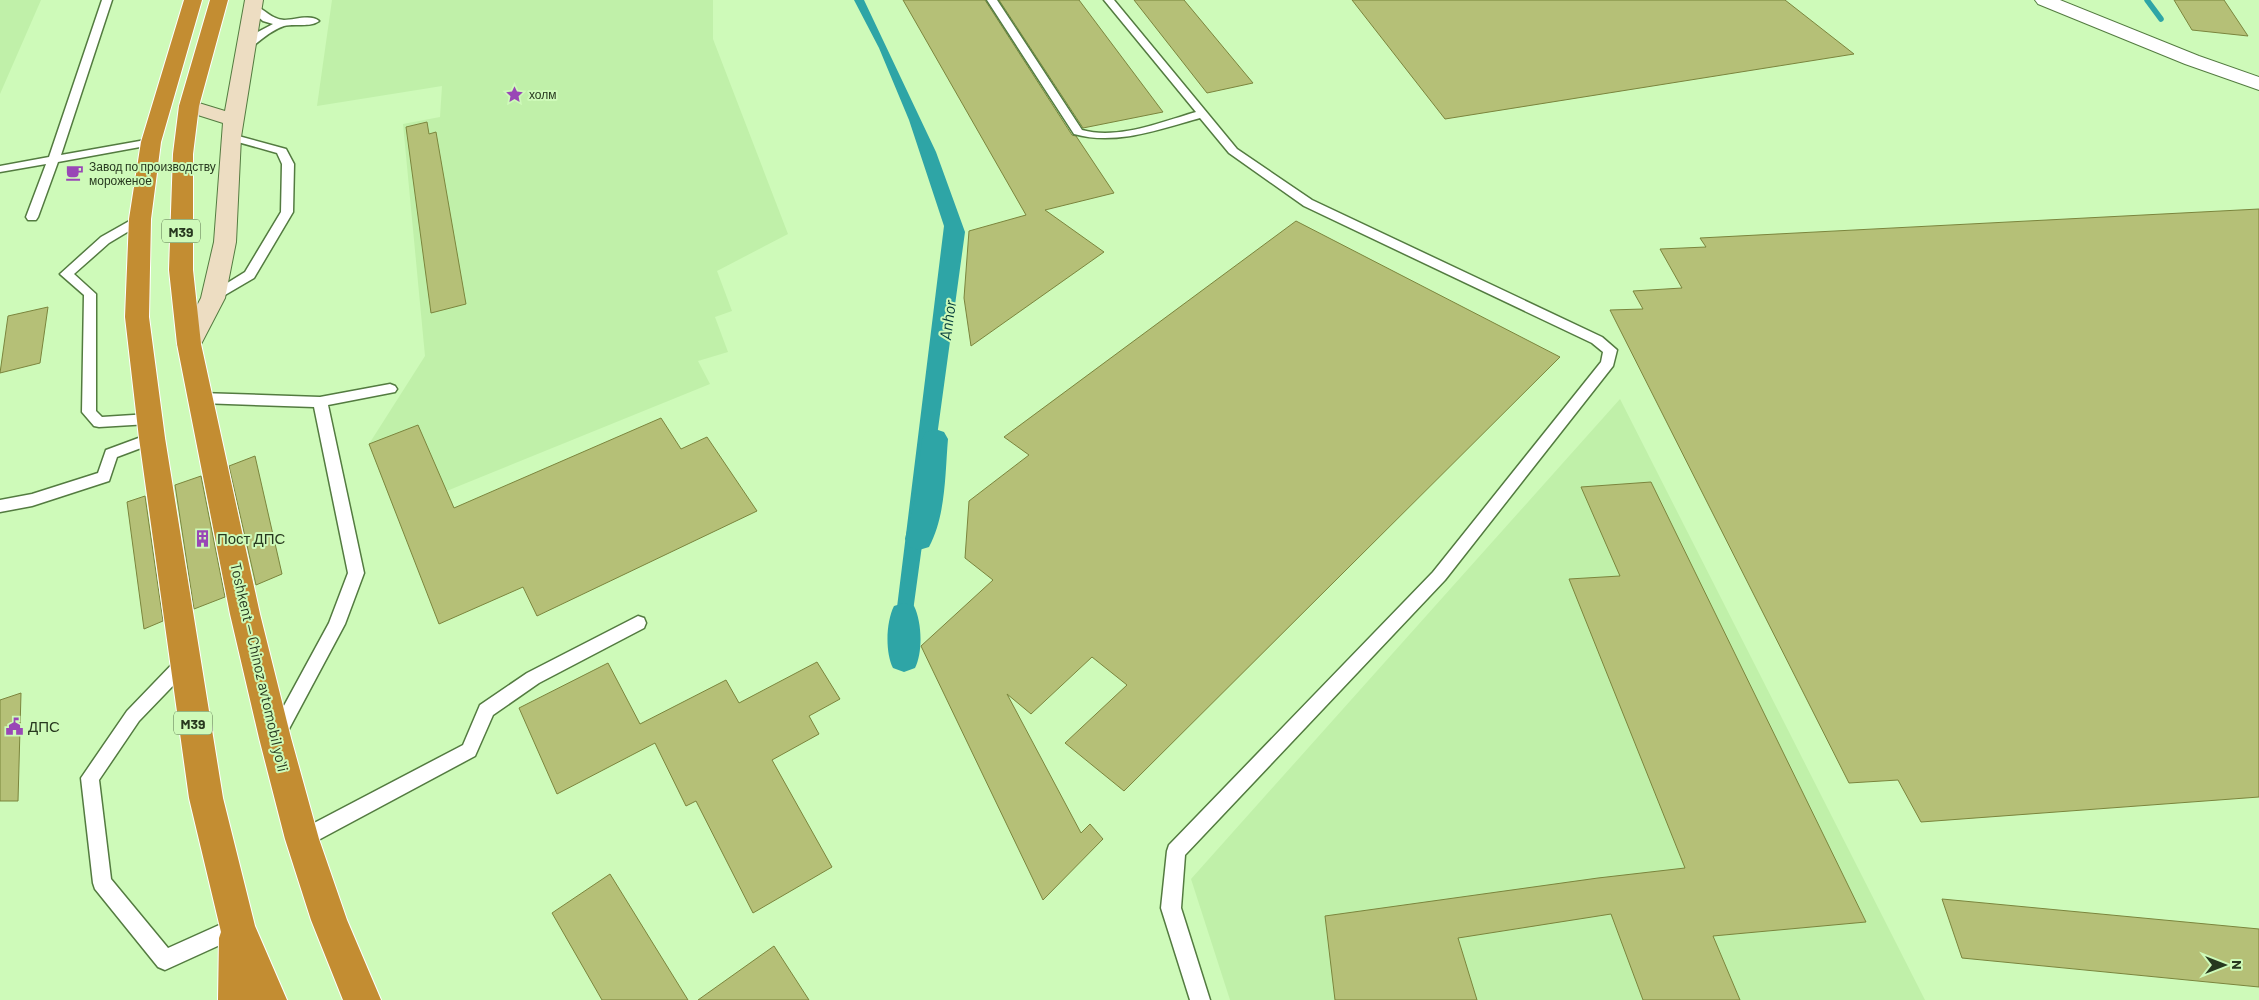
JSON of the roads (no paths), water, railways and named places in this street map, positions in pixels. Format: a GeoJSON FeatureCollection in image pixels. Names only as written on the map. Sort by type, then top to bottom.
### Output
{"type":"FeatureCollection","features":[{"type":"Feature","properties":{"kind":"highway","name":"M39"},"geometry":{"type":"LineString","coordinates":[[193,0],[151,142],[140,219],[137,318],[150,428],[206,798],[237,927],[237,1000]]}},
{"type":"Feature","properties":{"kind":"highway","name":"Toshkent — Chinoz avtomobil yoʻli"},"geometry":{"type":"LineString","coordinates":[[218,0],[189,106],[183,154],[181,270],[189,344],[245,614],[275,738],[302,839],[329,920],[362,1000]]}},
{"type":"Feature","properties":{"kind":"highway"},"geometry":{"type":"LineString","coordinates":[[237,927],[268,1000]]}},
{"type":"Feature","properties":{"kind":"street"},"geometry":{"type":"LineString","coordinates":[[2044,0],[2192,60],[2259,84]]}},
{"type":"Feature","properties":{"kind":"street"},"geometry":{"type":"LineString","coordinates":[[189,344],[213,298],[225,242],[232,128],[253,4]]}},
{"type":"Feature","properties":{"kind":"street"},"geometry":{"type":"LineString","coordinates":[[189,106],[232,128]]}},
{"type":"Feature","properties":{"kind":"lane"},"geometry":{"type":"LineString","coordinates":[[32,217],[55,160],[82,70],[107,0]]}},
{"type":"Feature","properties":{"kind":"lane"},"geometry":{"type":"LineString","coordinates":[[992,0],[1078,132],[1086,136],[1108,136],[1202,114]]}},
{"type":"Feature","properties":{"kind":"lane"},"geometry":{"type":"LineString","coordinates":[[1109,0],[1233,150],[1308,202],[1597,340],[1610,350],[1608,363],[1439,576],[1176,851],[1171,908],[1200,1000]]}},
{"type":"Feature","properties":{"kind":"lane"},"geometry":{"type":"LineString","coordinates":[[253,4],[267,19],[282,23],[314,21]]}},
{"type":"Feature","properties":{"kind":"lane"},"geometry":{"type":"LineString","coordinates":[[247,46],[258,36],[282,23]]}},
{"type":"Feature","properties":{"kind":"lane"},"geometry":{"type":"LineString","coordinates":[[213,298],[250,275],[287,212],[288,164],[282,151],[232,128]]}},
{"type":"Feature","properties":{"kind":"lane"},"geometry":{"type":"LineString","coordinates":[[0,169],[151,142]]}},
{"type":"Feature","properties":{"kind":"lane"},"geometry":{"type":"LineString","coordinates":[[140,219],[105,240],[66,274],[90,294],[90,412],[99,422],[150,428]]}},
{"type":"Feature","properties":{"kind":"lane"},"geometry":{"type":"LineString","coordinates":[[200,398],[320,402],[390,389]]}},
{"type":"Feature","properties":{"kind":"lane"},"geometry":{"type":"LineString","coordinates":[[275,738],[337,624],[356,573],[320,402]]}},
{"type":"Feature","properties":{"kind":"lane"},"geometry":{"type":"LineString","coordinates":[[0,506],[32,500],[104,477],[111,454],[150,428]]}},
{"type":"Feature","properties":{"kind":"lane"},"geometry":{"type":"LineString","coordinates":[[302,839],[468,750],[486,710],[533,678],[638,623]]}},
{"type":"Feature","properties":{"kind":"lane"},"geometry":{"type":"LineString","coordinates":[[185,662],[132,716],[90,778],[102,883],[166,960],[237,927]]}},
{"type":"Feature","properties":{"kind":"water"},"geometry":{"type":"Polygon","coordinates":[[[854,0],[864,0],[936,152],[965,232],[914,604],[910,652],[891,656],[944,226],[909,120],[879,48],[854,0]]]}},
{"type":"Feature","properties":{"kind":"waterway"},"geometry":{"type":"LineString","coordinates":[[2147,0],[2161,19]]}},
{"type":"Feature","properties":{"kind":"waterway","name":"Anhor"},"geometry":{"type":"LineString","coordinates":[[919,539],[930,494],[935,439]]}},
{"type":"Feature","properties":{"kind":"waterway","name":"Anhor"},"geometry":{"type":"LineString","coordinates":[[904,615],[904,659]]}},
{"type":"Feature","properties":{"kind":"place","name":"холм"},"geometry":{"type":"Point","coordinates":[515,94]}},
{"type":"Feature","properties":{"kind":"place","name":"Завод по производству мороженое"},"geometry":{"type":"Point","coordinates":[75,173]}},
{"type":"Feature","properties":{"kind":"place","name":"Пост ДПС"},"geometry":{"type":"Point","coordinates":[203,538]}},
{"type":"Feature","properties":{"kind":"place","name":"ДПС"},"geometry":{"type":"Point","coordinates":[14,726]}}]}
